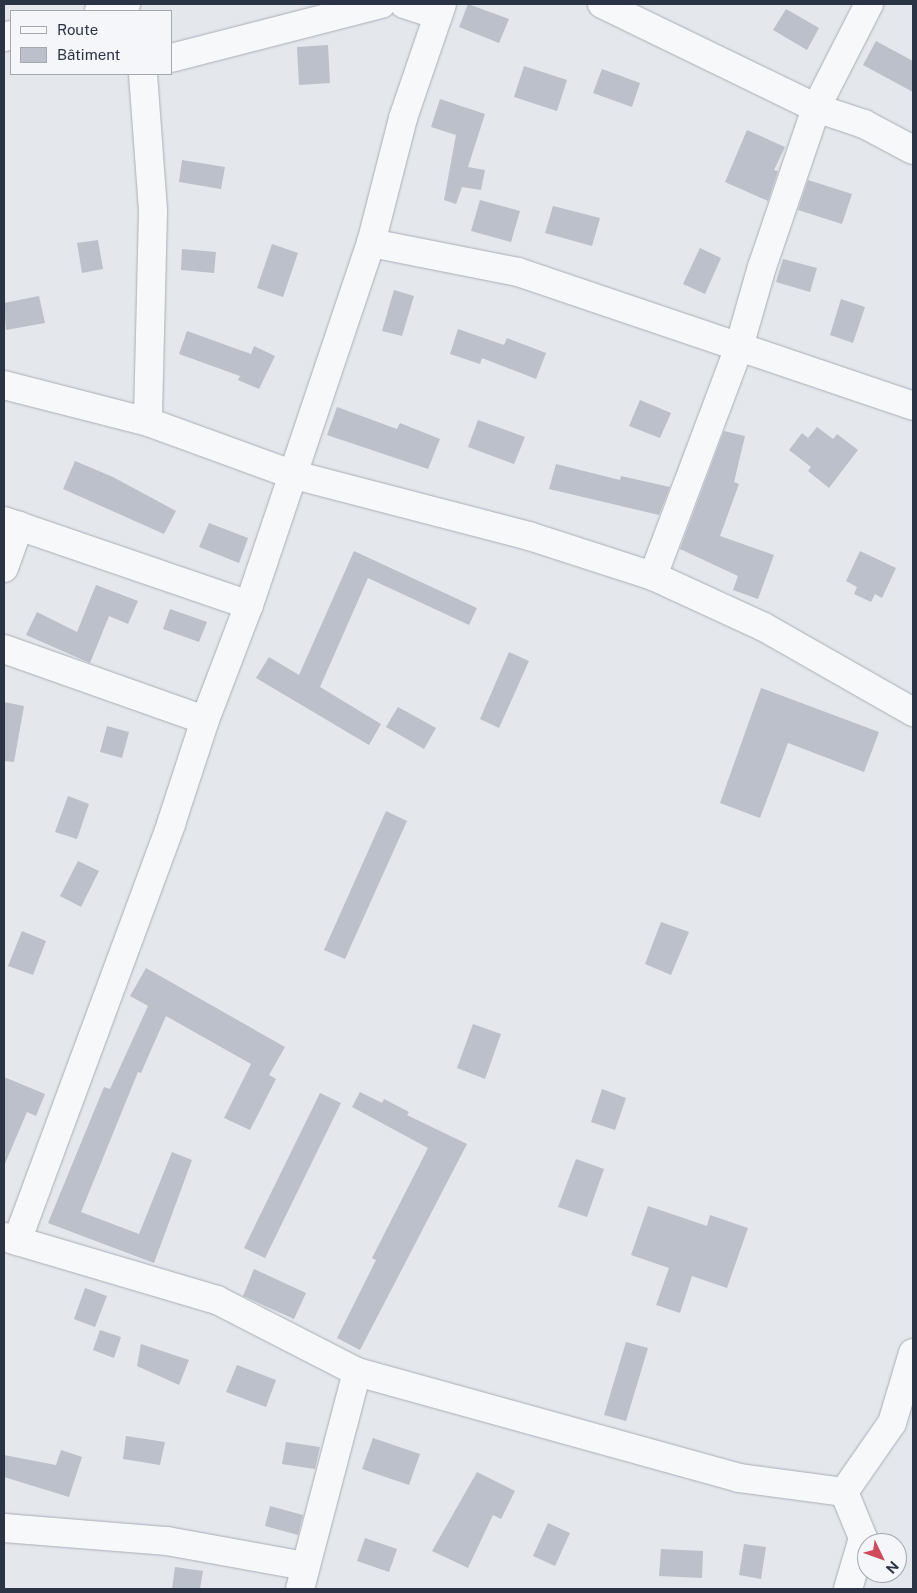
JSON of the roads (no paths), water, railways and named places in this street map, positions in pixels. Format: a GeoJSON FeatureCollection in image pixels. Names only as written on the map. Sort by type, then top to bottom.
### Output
{"type":"FeatureCollection","features":[{"type":"Feature","properties":{"kind":"street"},"geometry":{"type":"LineString","coordinates":[[103,10],[127,4]]}},
{"type":"Feature","properties":{"kind":"street"},"geometry":{"type":"LineString","coordinates":[[172,58],[381,4]]}},
{"type":"Feature","properties":{"kind":"street"},"geometry":{"type":"LineString","coordinates":[[404,4],[440,9],[403,118],[371,243],[291,474],[249,605],[205,720],[171,824],[10,1239],[217,1300],[357,1372],[739,1478],[844,1492]]}},
{"type":"Feature","properties":{"kind":"street"},"geometry":{"type":"LineString","coordinates":[[653,576],[739,347],[762,266],[816,108],[869,4]]}},
{"type":"Feature","properties":{"kind":"street"},"geometry":{"type":"LineString","coordinates":[[615,7],[816,108],[864,124],[913,150]]}},
{"type":"Feature","properties":{"kind":"street"},"geometry":{"type":"LineString","coordinates":[[143,75],[153,211],[148,422]]}},
{"type":"Feature","properties":{"kind":"street"},"geometry":{"type":"LineString","coordinates":[[371,243],[518,272],[913,406]]}},
{"type":"Feature","properties":{"kind":"street"},"geometry":{"type":"LineString","coordinates":[[4,385],[148,422],[291,474],[529,536],[653,576],[764,627],[913,712]]}},
{"type":"Feature","properties":{"kind":"street"},"geometry":{"type":"LineString","coordinates":[[4,568],[12,523],[249,605]]}},
{"type":"Feature","properties":{"kind":"street"},"geometry":{"type":"LineString","coordinates":[[4,649],[205,720]]}},
{"type":"Feature","properties":{"kind":"street"},"geometry":{"type":"LineString","coordinates":[[844,1492],[892,1423],[913,1352]]}},
{"type":"Feature","properties":{"kind":"street"},"geometry":{"type":"LineString","coordinates":[[4,1528],[167,1542],[302,1578],[357,1372]]}},
{"type":"Feature","properties":{"kind":"street"},"geometry":{"type":"LineString","coordinates":[[844,1492],[863,1538],[848,1589]]}}]}
